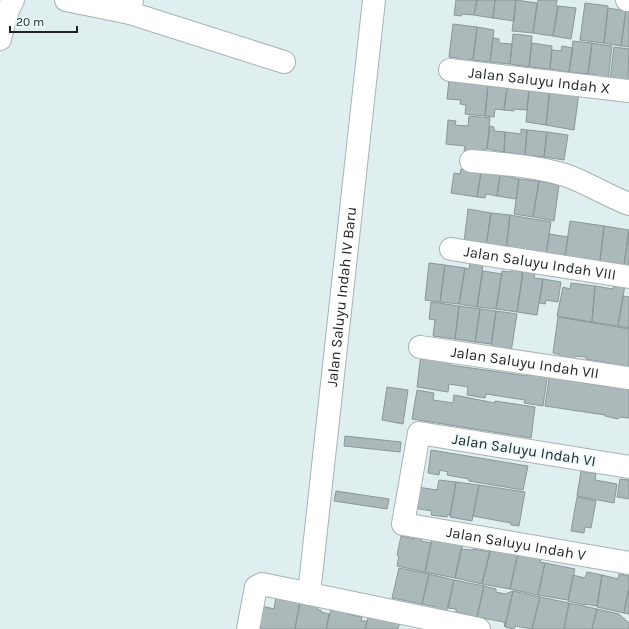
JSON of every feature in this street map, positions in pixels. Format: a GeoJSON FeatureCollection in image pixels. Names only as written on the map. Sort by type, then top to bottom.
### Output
{"type":"FeatureCollection","features":[{"type":"Feature","properties":{"kind":"street"},"geometry":{"type":"LineString","coordinates":[[66,0],[131,7],[284,62]]}},
{"type":"Feature","properties":{"kind":"street","name":"Jalan Saluyu Indah IV Baru"},"geometry":{"type":"LineString","coordinates":[[309,594],[374,0]]}},
{"type":"Feature","properties":{"kind":"street"},"geometry":{"type":"LineString","coordinates":[[0,39],[12,2]]}},
{"type":"Feature","properties":{"kind":"street","name":"Jalan Saluyu Indah X"},"geometry":{"type":"LineString","coordinates":[[450,70],[629,91]]}},
{"type":"Feature","properties":{"kind":"street"},"geometry":{"type":"LineString","coordinates":[[471,161],[557,173],[629,204]]}},
{"type":"Feature","properties":{"kind":"street","name":"Jalan Saluyu Indah VIII"},"geometry":{"type":"LineString","coordinates":[[451,249],[629,277]]}},
{"type":"Feature","properties":{"kind":"street","name":"Jalan Saluyu Indah VII"},"geometry":{"type":"LineString","coordinates":[[420,347],[629,378]]}},
{"type":"Feature","properties":{"kind":"street","name":"Jalan Saluyu Indah VI"},"geometry":{"type":"LineString","coordinates":[[403,524],[419,433],[629,467]]}},
{"type":"Feature","properties":{"kind":"street","name":"Jalan Saluyu Indah V"},"geometry":{"type":"LineString","coordinates":[[403,524],[629,563]]}},
{"type":"Feature","properties":{"kind":"street"},"geometry":{"type":"LineString","coordinates":[[248,629],[256,587],[262,584],[479,629]]}},
{"type":"Feature","properties":{"kind":"building"},"geometry":{"type":"Polygon","coordinates":[[[456,0],[477,0],[474,15],[454,15],[456,0]]]}},
{"type":"Feature","properties":{"kind":"building"},"geometry":{"type":"Polygon","coordinates":[[[477,0],[495,0],[493,18],[474,15],[477,0]]]}},
{"type":"Feature","properties":{"kind":"building"},"geometry":{"type":"Polygon","coordinates":[[[495,0],[516,0],[514,21],[493,18],[495,0]]]}},
{"type":"Feature","properties":{"kind":"building"},"geometry":{"type":"Polygon","coordinates":[[[516,0],[537,3],[533,33],[512,31],[516,0]]]}},
{"type":"Feature","properties":{"kind":"building"},"geometry":{"type":"Polygon","coordinates":[[[538,0],[557,0],[556,6],[558,6],[553,36],[533,33],[538,0]]]}},
{"type":"Feature","properties":{"kind":"building"},"geometry":{"type":"Polygon","coordinates":[[[585,3],[608,6],[604,43],[580,40],[585,3]]]}},
{"type":"Feature","properties":{"kind":"building"},"geometry":{"type":"Polygon","coordinates":[[[558,6],[576,8],[571,39],[553,36],[558,6]]]}},
{"type":"Feature","properties":{"kind":"building"},"geometry":{"type":"Polygon","coordinates":[[[608,8],[626,11],[621,46],[604,43],[608,8]]]}},
{"type":"Feature","properties":{"kind":"building"},"geometry":{"type":"Polygon","coordinates":[[[626,9],[629,10],[629,47],[621,46],[626,9]]]}},
{"type":"Feature","properties":{"kind":"building"},"geometry":{"type":"Polygon","coordinates":[[[453,24],[477,27],[473,60],[469,59],[468,62],[457,60],[458,58],[449,57],[453,24]]]}},
{"type":"Feature","properties":{"kind":"building"},"geometry":{"type":"Polygon","coordinates":[[[477,27],[494,30],[490,62],[473,60],[477,27]]]}},
{"type":"Feature","properties":{"kind":"building"},"geometry":{"type":"Polygon","coordinates":[[[513,34],[532,36],[529,67],[510,64],[513,34]]]}},
{"type":"Feature","properties":{"kind":"building"},"geometry":{"type":"Polygon","coordinates":[[[493,38],[499,39],[499,43],[512,44],[510,64],[490,62],[493,38]]]}},
{"type":"Feature","properties":{"kind":"building"},"geometry":{"type":"Polygon","coordinates":[[[573,41],[592,43],[588,74],[569,72],[573,41]]]}},
{"type":"Feature","properties":{"kind":"building"},"geometry":{"type":"Polygon","coordinates":[[[532,43],[552,46],[550,69],[529,67],[532,43]]]}},
{"type":"Feature","properties":{"kind":"building"},"geometry":{"type":"Polygon","coordinates":[[[592,43],[612,46],[608,81],[595,80],[595,74],[588,74],[592,43]]]}},
{"type":"Feature","properties":{"kind":"building"},"geometry":{"type":"Polygon","coordinates":[[[562,46],[573,48],[569,72],[550,69],[552,50],[561,51],[562,46]]]}},
{"type":"Feature","properties":{"kind":"building"},"geometry":{"type":"Polygon","coordinates":[[[614,47],[629,49],[628,82],[610,80],[614,47]]]}},
{"type":"Feature","properties":{"kind":"building"},"geometry":{"type":"Polygon","coordinates":[[[449,80],[488,85],[485,116],[465,114],[466,105],[460,104],[461,100],[447,99],[449,80]]]}},
{"type":"Feature","properties":{"kind":"building"},"geometry":{"type":"Polygon","coordinates":[[[488,85],[507,87],[504,110],[495,109],[494,117],[485,116],[488,85]]]}},
{"type":"Feature","properties":{"kind":"building"},"geometry":{"type":"Polygon","coordinates":[[[507,87],[529,90],[527,110],[504,110],[507,87]]]}},
{"type":"Feature","properties":{"kind":"building"},"geometry":{"type":"Polygon","coordinates":[[[550,88],[579,92],[574,130],[546,125],[550,88]]]}},
{"type":"Feature","properties":{"kind":"building"},"geometry":{"type":"Polygon","coordinates":[[[550,88],[546,125],[526,122],[529,90],[550,88]]]}},
{"type":"Feature","properties":{"kind":"building"},"geometry":{"type":"Polygon","coordinates":[[[469,116],[490,118],[487,149],[485,149],[485,154],[464,152],[465,146],[446,144],[448,120],[456,121],[455,125],[468,126],[469,116]]]}},
{"type":"Feature","properties":{"kind":"building"},"geometry":{"type":"Polygon","coordinates":[[[490,126],[494,127],[494,131],[505,132],[504,152],[487,149],[490,126]]]}},
{"type":"Feature","properties":{"kind":"building"},"geometry":{"type":"Polygon","coordinates":[[[521,129],[527,130],[525,155],[504,152],[505,132],[521,134],[521,129]]]}},
{"type":"Feature","properties":{"kind":"building"},"geometry":{"type":"Polygon","coordinates":[[[527,130],[547,132],[544,157],[525,155],[527,130]]]}},
{"type":"Feature","properties":{"kind":"building"},"geometry":{"type":"Polygon","coordinates":[[[547,132],[568,135],[564,160],[544,157],[547,132]]]}},
{"type":"Feature","properties":{"kind":"building"},"geometry":{"type":"Polygon","coordinates":[[[461,169],[481,173],[477,197],[451,193],[454,173],[460,174],[461,169]]]}},
{"type":"Feature","properties":{"kind":"building"},"geometry":{"type":"Polygon","coordinates":[[[481,173],[500,175],[497,196],[486,194],[485,198],[477,197],[481,173]]]}},
{"type":"Feature","properties":{"kind":"building"},"geometry":{"type":"Polygon","coordinates":[[[500,175],[519,179],[516,199],[497,196],[500,175]]]}},
{"type":"Feature","properties":{"kind":"building"},"geometry":{"type":"Polygon","coordinates":[[[519,179],[539,181],[533,217],[514,214],[519,179]]]}},
{"type":"Feature","properties":{"kind":"building"},"geometry":{"type":"Polygon","coordinates":[[[539,181],[559,185],[554,221],[533,217],[539,181]]]}},
{"type":"Feature","properties":{"kind":"building"},"geometry":{"type":"Polygon","coordinates":[[[468,209],[491,213],[486,246],[464,242],[468,209]]]}},
{"type":"Feature","properties":{"kind":"building"},"geometry":{"type":"Polygon","coordinates":[[[491,213],[510,215],[506,248],[486,246],[491,213]]]}},
{"type":"Feature","properties":{"kind":"building"},"geometry":{"type":"Polygon","coordinates":[[[510,215],[551,222],[546,255],[506,251],[510,215]]]}},
{"type":"Feature","properties":{"kind":"building"},"geometry":{"type":"Polygon","coordinates":[[[570,221],[604,226],[600,261],[579,258],[577,265],[564,262],[570,221]]]}},
{"type":"Feature","properties":{"kind":"building"},"geometry":{"type":"Polygon","coordinates":[[[604,226],[629,230],[624,265],[600,261],[604,226]]]}},
{"type":"Feature","properties":{"kind":"building"},"geometry":{"type":"Polygon","coordinates":[[[629,230],[629,266],[624,265],[629,230]]]}},
{"type":"Feature","properties":{"kind":"building"},"geometry":{"type":"Polygon","coordinates":[[[549,234],[568,237],[565,258],[546,255],[549,234]]]}},
{"type":"Feature","properties":{"kind":"building"},"geometry":{"type":"Polygon","coordinates":[[[429,263],[445,265],[440,302],[425,300],[429,263]]]}},
{"type":"Feature","properties":{"kind":"building"},"geometry":{"type":"Polygon","coordinates":[[[470,263],[483,265],[477,307],[459,304],[465,268],[469,269],[470,263]]]}},
{"type":"Feature","properties":{"kind":"building"},"geometry":{"type":"Polygon","coordinates":[[[445,265],[465,268],[459,304],[440,302],[445,265]]]}},
{"type":"Feature","properties":{"kind":"building"},"geometry":{"type":"Polygon","coordinates":[[[513,270],[523,273],[517,312],[496,309],[502,271],[510,272],[513,270]]]}},
{"type":"Feature","properties":{"kind":"building"},"geometry":{"type":"Polygon","coordinates":[[[523,270],[535,272],[534,278],[543,279],[537,315],[517,312],[523,270]]]}},
{"type":"Feature","properties":{"kind":"building"},"geometry":{"type":"Polygon","coordinates":[[[483,271],[502,274],[496,309],[477,307],[483,271]]]}},
{"type":"Feature","properties":{"kind":"building"},"geometry":{"type":"Polygon","coordinates":[[[543,279],[561,282],[558,302],[546,300],[545,304],[539,303],[543,279]]]}},
{"type":"Feature","properties":{"kind":"building"},"geometry":{"type":"Polygon","coordinates":[[[571,283],[595,286],[592,322],[557,316],[563,287],[570,289],[571,283]]]}},
{"type":"Feature","properties":{"kind":"building"},"geometry":{"type":"Polygon","coordinates":[[[614,283],[625,285],[618,326],[592,322],[595,286],[613,289],[614,283]]]}},
{"type":"Feature","properties":{"kind":"building"},"geometry":{"type":"Polygon","coordinates":[[[623,296],[629,297],[629,328],[618,326],[623,296]]]}},
{"type":"Feature","properties":{"kind":"building"},"geometry":{"type":"Polygon","coordinates":[[[431,302],[459,306],[455,339],[433,336],[435,320],[429,319],[431,302]]]}},
{"type":"Feature","properties":{"kind":"building"},"geometry":{"type":"Polygon","coordinates":[[[459,306],[480,309],[475,342],[455,339],[459,306]]]}},
{"type":"Feature","properties":{"kind":"building"},"geometry":{"type":"Polygon","coordinates":[[[480,309],[496,311],[491,344],[475,342],[480,309]]]}},
{"type":"Feature","properties":{"kind":"building"},"geometry":{"type":"Polygon","coordinates":[[[496,311],[517,314],[511,352],[491,349],[496,311]]]}},
{"type":"Feature","properties":{"kind":"building"},"geometry":{"type":"Polygon","coordinates":[[[558,317],[629,329],[629,368],[586,359],[586,357],[575,356],[574,360],[561,357],[561,355],[553,353],[558,317]]]}},
{"type":"Feature","properties":{"kind":"building"},"geometry":{"type":"Polygon","coordinates":[[[421,354],[450,359],[450,365],[527,376],[528,369],[548,372],[543,406],[524,403],[525,400],[486,394],[485,398],[467,395],[468,387],[449,384],[448,392],[417,387],[421,354]]]}},
{"type":"Feature","properties":{"kind":"building"},"geometry":{"type":"Polygon","coordinates":[[[550,372],[561,374],[560,379],[609,387],[610,381],[629,384],[629,418],[619,417],[618,419],[605,415],[545,406],[550,372]]]}},
{"type":"Feature","properties":{"kind":"building"},"geometry":{"type":"Polygon","coordinates":[[[387,387],[408,390],[403,424],[382,420],[387,387]]]}},
{"type":"Feature","properties":{"kind":"building"},"geometry":{"type":"Polygon","coordinates":[[[417,390],[434,393],[433,400],[453,403],[454,395],[495,403],[495,401],[535,407],[531,438],[412,419],[417,390]]]}},
{"type":"Feature","properties":{"kind":"building"},"geometry":{"type":"Polygon","coordinates":[[[345,436],[401,442],[400,452],[344,446],[345,436]]]}},
{"type":"Feature","properties":{"kind":"building"},"geometry":{"type":"Polygon","coordinates":[[[431,450],[528,466],[523,490],[469,481],[469,479],[447,475],[448,472],[440,470],[439,475],[428,473],[431,450]]]}},
{"type":"Feature","properties":{"kind":"building"},"geometry":{"type":"Polygon","coordinates":[[[581,471],[596,474],[595,480],[617,484],[614,503],[577,496],[581,471]]]}},
{"type":"Feature","properties":{"kind":"building"},"geometry":{"type":"Polygon","coordinates":[[[620,479],[629,480],[629,499],[617,497],[620,479]]]}},
{"type":"Feature","properties":{"kind":"building"},"geometry":{"type":"Polygon","coordinates":[[[439,480],[456,482],[450,515],[447,515],[447,517],[431,515],[432,511],[414,508],[417,487],[437,490],[439,480]]]}},
{"type":"Feature","properties":{"kind":"building"},"geometry":{"type":"Polygon","coordinates":[[[456,482],[479,485],[472,521],[450,517],[456,482]]]}},
{"type":"Feature","properties":{"kind":"building"},"geometry":{"type":"Polygon","coordinates":[[[479,485],[525,492],[519,526],[511,525],[511,523],[473,516],[479,485]]]}},
{"type":"Feature","properties":{"kind":"building"},"geometry":{"type":"Polygon","coordinates":[[[336,491],[389,499],[387,509],[334,501],[336,491]]]}},
{"type":"Feature","properties":{"kind":"building"},"geometry":{"type":"Polygon","coordinates":[[[577,497],[596,501],[591,528],[585,527],[584,533],[571,531],[577,497]]]}},
{"type":"Feature","properties":{"kind":"building"},"geometry":{"type":"Polygon","coordinates":[[[401,536],[414,539],[414,536],[422,537],[421,541],[431,543],[425,572],[397,566],[399,556],[397,555],[401,536]]]}},
{"type":"Feature","properties":{"kind":"building"},"geometry":{"type":"Polygon","coordinates":[[[432,538],[463,543],[455,578],[425,572],[432,538]]]}},
{"type":"Feature","properties":{"kind":"building"},"geometry":{"type":"Polygon","coordinates":[[[461,549],[473,549],[490,552],[482,584],[455,578],[461,549]]]}},
{"type":"Feature","properties":{"kind":"building"},"geometry":{"type":"Polygon","coordinates":[[[499,549],[518,553],[510,589],[482,584],[490,551],[498,552],[499,549]]]}},
{"type":"Feature","properties":{"kind":"building"},"geometry":{"type":"Polygon","coordinates":[[[518,553],[541,558],[540,562],[545,563],[538,595],[510,589],[518,553]]]}},
{"type":"Feature","properties":{"kind":"building"},"geometry":{"type":"Polygon","coordinates":[[[545,563],[575,569],[568,600],[538,595],[545,563]]]}},
{"type":"Feature","properties":{"kind":"building"},"geometry":{"type":"Polygon","coordinates":[[[399,568],[429,574],[422,604],[392,598],[399,568]]]}},
{"type":"Feature","properties":{"kind":"building"},"geometry":{"type":"Polygon","coordinates":[[[587,572],[602,575],[597,606],[568,601],[573,575],[585,578],[587,572]]]}},
{"type":"Feature","properties":{"kind":"building"},"geometry":{"type":"Polygon","coordinates":[[[429,574],[454,580],[446,614],[435,612],[436,607],[422,604],[429,574]]]}},
{"type":"Feature","properties":{"kind":"building"},"geometry":{"type":"Polygon","coordinates":[[[619,574],[629,576],[629,587],[624,613],[597,607],[602,575],[618,579],[619,574]]]}},
{"type":"Feature","properties":{"kind":"building"},"geometry":{"type":"Polygon","coordinates":[[[454,580],[484,586],[477,617],[456,612],[456,609],[448,608],[454,580]]]}},
{"type":"Feature","properties":{"kind":"building"},"geometry":{"type":"Polygon","coordinates":[[[484,586],[496,589],[496,592],[505,594],[513,591],[505,627],[504,622],[477,617],[484,586]]]}},
{"type":"Feature","properties":{"kind":"building"},"geometry":{"type":"Polygon","coordinates":[[[513,591],[540,597],[532,629],[515,626],[514,629],[505,627],[513,591]]]}},
{"type":"Feature","properties":{"kind":"building"},"geometry":{"type":"Polygon","coordinates":[[[629,591],[629,614],[624,613],[629,591]]]}},
{"type":"Feature","properties":{"kind":"building"},"geometry":{"type":"Polygon","coordinates":[[[276,597],[300,602],[295,629],[265,629],[257,627],[262,606],[274,609],[276,597]]]}},
{"type":"Feature","properties":{"kind":"building"},"geometry":{"type":"Polygon","coordinates":[[[540,597],[569,603],[564,629],[532,629],[540,597]]]}},
{"type":"Feature","properties":{"kind":"building"},"geometry":{"type":"Polygon","coordinates":[[[300,602],[318,606],[317,610],[321,610],[321,612],[329,614],[326,629],[295,629],[300,602]]]}},
{"type":"Feature","properties":{"kind":"building"},"geometry":{"type":"Polygon","coordinates":[[[569,603],[597,609],[592,629],[564,629],[569,603]]]}},
{"type":"Feature","properties":{"kind":"building"},"geometry":{"type":"Polygon","coordinates":[[[331,609],[362,617],[361,621],[367,621],[365,629],[326,629],[331,609]]]}},
{"type":"Feature","properties":{"kind":"building"},"geometry":{"type":"Polygon","coordinates":[[[597,609],[619,614],[629,623],[629,629],[592,629],[597,609]]]}},
{"type":"Feature","properties":{"kind":"building"},"geometry":{"type":"Polygon","coordinates":[[[368,617],[400,622],[398,629],[365,629],[368,617]]]}}]}
